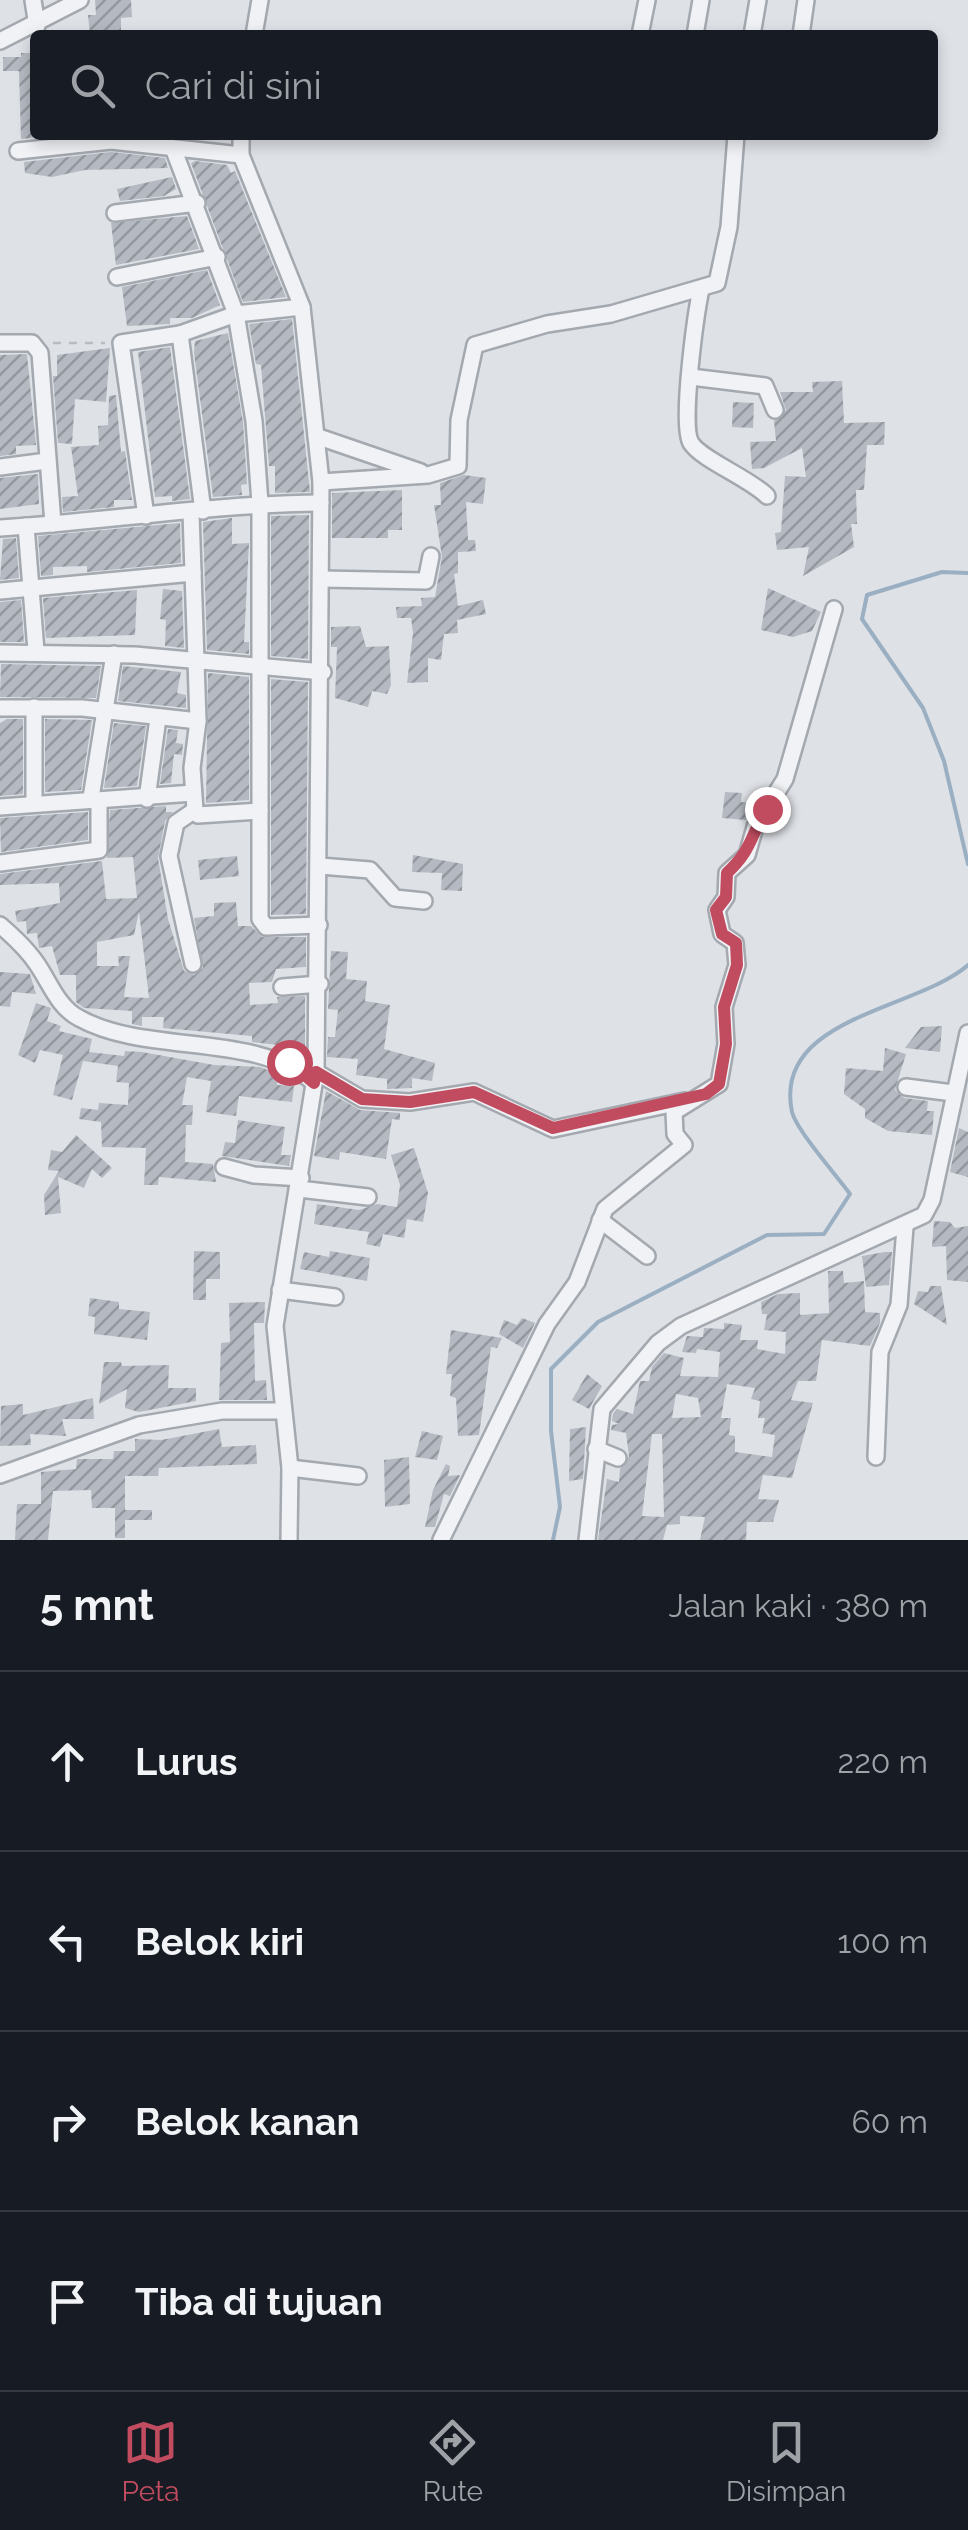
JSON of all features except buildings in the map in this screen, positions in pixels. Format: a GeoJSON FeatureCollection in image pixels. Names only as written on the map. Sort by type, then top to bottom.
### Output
{"type":"FeatureCollection","features":[{"type":"Feature","properties":{"kind":"street"},"geometry":{"type":"LineString","coordinates":[[32,0],[37,26]]}},
{"type":"Feature","properties":{"kind":"street"},"geometry":{"type":"LineString","coordinates":[[0,41],[37,26],[80,0]]}},
{"type":"Feature","properties":{"kind":"street"},"geometry":{"type":"LineString","coordinates":[[255,30],[260,0]]}},
{"type":"Feature","properties":{"kind":"street"},"geometry":{"type":"LineString","coordinates":[[641,30],[647,0]]}},
{"type":"Feature","properties":{"kind":"street"},"geometry":{"type":"LineString","coordinates":[[696,30],[701,0]]}},
{"type":"Feature","properties":{"kind":"street"},"geometry":{"type":"LineString","coordinates":[[753,30],[758,0]]}},
{"type":"Feature","properties":{"kind":"street"},"geometry":{"type":"LineString","coordinates":[[803,30],[806,0]]}},
{"type":"Feature","properties":{"kind":"street"},"geometry":{"type":"LineString","coordinates":[[241,140],[241,154],[302,307],[321,482],[320,984],[315,1077],[275,1343],[283,1410],[301,1470],[289,1540]]}},
{"type":"Feature","properties":{"kind":"street"},"geometry":{"type":"LineString","coordinates":[[321,482],[450,470],[460,460],[460,420],[475,345],[717,282],[729,226],[736,140]]}},
{"type":"Feature","properties":{"kind":"street"},"geometry":{"type":"LineString","coordinates":[[18,151],[111,141],[241,154]]}},
{"type":"Feature","properties":{"kind":"street"},"geometry":{"type":"LineString","coordinates":[[173,148],[197,202],[236,314],[254,421],[260,503],[262,924],[319,925]]}},
{"type":"Feature","properties":{"kind":"street"},"geometry":{"type":"LineString","coordinates":[[114,213],[197,202]]}},
{"type":"Feature","properties":{"kind":"street"},"geometry":{"type":"LineString","coordinates":[[117,277],[218,258]]}},
{"type":"Feature","properties":{"kind":"street"},"geometry":{"type":"LineString","coordinates":[[701,289],[690,356],[691,444],[767,496]]}},
{"type":"Feature","properties":{"kind":"street"},"geometry":{"type":"LineString","coordinates":[[146,516],[121,343],[180,334],[236,314],[302,307]]}},
{"type":"Feature","properties":{"kind":"street"},"geometry":{"type":"LineString","coordinates":[[180,334],[197,512],[193,573],[198,721],[195,810],[198,815],[260,810]]}},
{"type":"Feature","properties":{"kind":"street"},"geometry":{"type":"LineString","coordinates":[[0,343],[32,343],[40,352],[53,524]]}},
{"type":"Feature","properties":{"kind":"street"},"geometry":{"type":"LineString","coordinates":[[691,377],[765,386],[775,410]]}},
{"type":"Feature","properties":{"kind":"street"},"geometry":{"type":"LineString","coordinates":[[316,436],[428,475]]}},
{"type":"Feature","properties":{"kind":"street"},"geometry":{"type":"LineString","coordinates":[[0,467],[48,461]]}},
{"type":"Feature","properties":{"kind":"street"},"geometry":{"type":"LineString","coordinates":[[0,528],[260,503],[321,502]]}},
{"type":"Feature","properties":{"kind":"street"},"geometry":{"type":"LineString","coordinates":[[26,526],[34,588],[36,652]]}},
{"type":"Feature","properties":{"kind":"street"},"geometry":{"type":"LineString","coordinates":[[321,579],[426,581],[431,556]]}},
{"type":"Feature","properties":{"kind":"street"},"geometry":{"type":"LineString","coordinates":[[0,591],[193,573]]}},
{"type":"Feature","properties":{"kind":"street"},"geometry":{"type":"LineString","coordinates":[[0,926],[25,948],[58,998],[78,1018],[166,1040],[289,1062],[362,1099],[410,1102],[474,1092],[553,1128],[685,1101],[719,1084],[726,1044],[724,1007],[737,965],[736,943],[722,934],[716,910],[726,897],[727,873],[747,855],[755,827],[785,779],[834,609]]}},
{"type":"Feature","properties":{"kind":"street"},"geometry":{"type":"LineString","coordinates":[[0,653],[114,654],[323,672]]}},
{"type":"Feature","properties":{"kind":"street"},"geometry":{"type":"LineString","coordinates":[[0,863],[99,850],[95,800],[114,654]]}},
{"type":"Feature","properties":{"kind":"street"},"geometry":{"type":"LineString","coordinates":[[34,707],[34,804]]}},
{"type":"Feature","properties":{"kind":"street"},"geometry":{"type":"LineString","coordinates":[[0,708],[107,711],[198,721]]}},
{"type":"Feature","properties":{"kind":"street"},"geometry":{"type":"LineString","coordinates":[[146,799],[158,718]]}},
{"type":"Feature","properties":{"kind":"street"},"geometry":{"type":"LineString","coordinates":[[0,807],[193,793]]}},
{"type":"Feature","properties":{"kind":"street"},"geometry":{"type":"LineString","coordinates":[[193,964],[168,856],[176,823],[195,810]]}},
{"type":"Feature","properties":{"kind":"street"},"geometry":{"type":"LineString","coordinates":[[320,866],[370,870],[396,898],[424,901]]}},
{"type":"Feature","properties":{"kind":"street"},"geometry":{"type":"LineString","coordinates":[[282,987],[320,984]]}},
{"type":"Feature","properties":{"kind":"street"},"geometry":{"type":"LineString","coordinates":[[587,1540],[602,1410],[668,1334],[918,1221],[932,1200],[968,1033]]}},
{"type":"Feature","properties":{"kind":"street"},"geometry":{"type":"LineString","coordinates":[[906,1087],[953,1093]]}},
{"type":"Feature","properties":{"kind":"street"},"geometry":{"type":"LineString","coordinates":[[440,1540],[547,1324],[577,1282],[600,1220],[613,1198],[684,1145],[672,1122],[674,1112],[685,1101]]}},
{"type":"Feature","properties":{"kind":"street"},"geometry":{"type":"LineString","coordinates":[[224,1167],[368,1197]]}},
{"type":"Feature","properties":{"kind":"street"},"geometry":{"type":"LineString","coordinates":[[600,1220],[648,1256]]}},
{"type":"Feature","properties":{"kind":"street"},"geometry":{"type":"LineString","coordinates":[[876,1457],[880,1352],[899,1305],[905,1227]]}},
{"type":"Feature","properties":{"kind":"street"},"geometry":{"type":"LineString","coordinates":[[280,1290],[336,1298]]}},
{"type":"Feature","properties":{"kind":"street"},"geometry":{"type":"LineString","coordinates":[[0,1475],[138,1425],[222,1411],[283,1410]]}},
{"type":"Feature","properties":{"kind":"street"},"geometry":{"type":"LineString","coordinates":[[596,1448],[618,1458]]}},
{"type":"Feature","properties":{"kind":"street"},"geometry":{"type":"LineString","coordinates":[[301,1470],[358,1476]]}},
{"type":"Feature","properties":{"kind":"path"},"geometry":{"type":"LineString","coordinates":[[32,343],[121,343]]}},
{"type":"Feature","properties":{"kind":"waterway"},"geometry":{"type":"LineString","coordinates":[[968,573],[942,572],[867,595],[862,619],[923,708],[944,761],[968,864]]}},
{"type":"Feature","properties":{"kind":"waterway"},"geometry":{"type":"LineString","coordinates":[[553,1540],[560,1507],[551,1431],[551,1369],[598,1322],[767,1235],[824,1234],[850,1194],[809,1142],[792,1112],[792,1080],[804,1055],[825,1036],[853,1020],[916,994],[968,965]]}},
{"type":"Feature","properties":{"kind":"route"},"geometry":{"type":"LineString","coordinates":[[289,1062],[314,1083],[316,1072],[362,1099],[410,1102],[446,1093],[474,1092],[553,1128],[706,1094],[719,1084],[726,1044],[724,1007],[737,965],[736,943],[722,934],[716,910],[726,897],[727,873],[747,855],[755,827],[767,809]]}}]}
